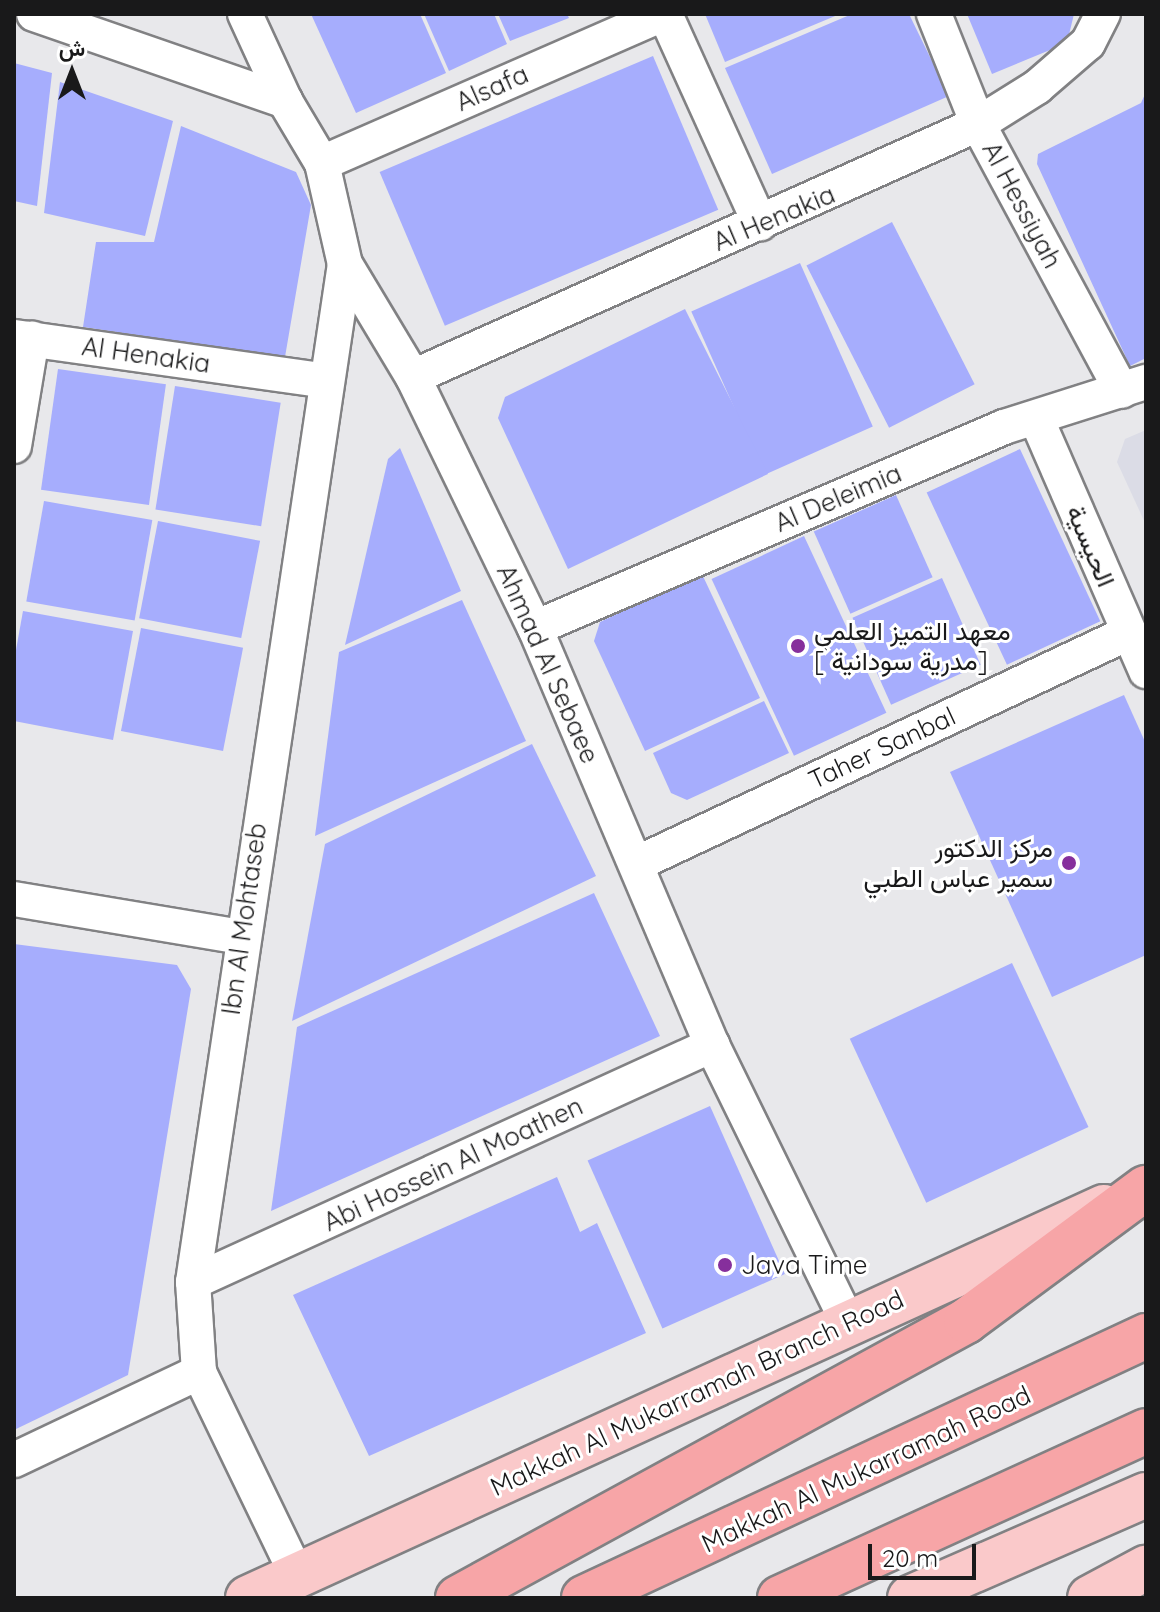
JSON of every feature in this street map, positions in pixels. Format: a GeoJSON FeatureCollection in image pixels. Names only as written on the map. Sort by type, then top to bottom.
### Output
{"type":"FeatureCollection","features":[{"type":"Feature","properties":{"kind":"highway"},"geometry":{"type":"LineString","coordinates":[[458,1598],[966,1321],[1146,1188]]}},
{"type":"Feature","properties":{"kind":"highway","name":"Makkah Al Mukarramah Road"},"geometry":{"type":"LineString","coordinates":[[584,1598],[1146,1336]]}},
{"type":"Feature","properties":{"kind":"highway"},"geometry":{"type":"LineString","coordinates":[[780,1598],[1146,1431]]}},
{"type":"Feature","properties":{"kind":"main road","name":"Makkah Al Mukarramah Branch Road"},"geometry":{"type":"LineString","coordinates":[[248,1598],[540,1468],[847,1321],[1146,1188]]}},
{"type":"Feature","properties":{"kind":"main road"},"geometry":{"type":"LineString","coordinates":[[910,1598],[1146,1495]]}},
{"type":"Feature","properties":{"kind":"main road"},"geometry":{"type":"LineString","coordinates":[[1090,1598],[1146,1568]]}},
{"type":"Feature","properties":{"kind":"street"},"geometry":{"type":"LineString","coordinates":[[34,14],[285,101]]}},
{"type":"Feature","properties":{"kind":"street","name":"Ahmad Al Sebaee"},"geometry":{"type":"LineString","coordinates":[[245,14],[285,101],[322,163],[345,264],[413,377],[535,628],[712,1045],[847,1321]]}},
{"type":"Feature","properties":{"kind":"street"},"geometry":{"type":"LineString","coordinates":[[664,14],[760,223]]}},
{"type":"Feature","properties":{"kind":"street","name":"Alsafa"},"geometry":{"type":"LineString","coordinates":[[322,163],[664,14]]}},
{"type":"Feature","properties":{"kind":"street","name":"Al Hessiyah"},"geometry":{"type":"LineString","coordinates":[[934,14],[978,124],[1134,386]]}},
{"type":"Feature","properties":{"kind":"street","name":"Al Henakia"},"geometry":{"type":"LineString","coordinates":[[413,377],[978,124],[1037,87],[1088,43],[1103,14]]}},
{"type":"Feature","properties":{"kind":"street","name":"Ibn Al Mohtaseb"},"geometry":{"type":"LineString","coordinates":[[199,1372],[193,1282],[241,937],[345,264]]}},
{"type":"Feature","properties":{"kind":"street"},"geometry":{"type":"LineString","coordinates":[[14,446],[23,338]]}},
{"type":"Feature","properties":{"kind":"street","name":"Al Henakia"},"geometry":{"type":"LineString","coordinates":[[23,338],[326,381]]}},
{"type":"Feature","properties":{"kind":"street","name":"Al Deleimia"},"geometry":{"type":"LineString","coordinates":[[535,628],[1004,427],[1037,420],[1134,386]]}},
{"type":"Feature","properties":{"kind":"street","name":"الحيسية"},"geometry":{"type":"LineString","coordinates":[[1037,420],[1146,671]]}},
{"type":"Feature","properties":{"kind":"street","name":"Taher Sanbal"},"geometry":{"type":"LineString","coordinates":[[636,864],[1128,633]]}},
{"type":"Feature","properties":{"kind":"street"},"geometry":{"type":"LineString","coordinates":[[14,899],[241,937]]}},
{"type":"Feature","properties":{"kind":"street","name":"Abi Hossein Al Moathen"},"geometry":{"type":"LineString","coordinates":[[193,1282],[712,1045]]}},
{"type":"Feature","properties":{"kind":"street"},"geometry":{"type":"LineString","coordinates":[[14,1460],[199,1372],[297,1575]]}},
{"type":"Feature","properties":{"kind":"shaded area"},"geometry":{"type":"Polygon","coordinates":[[[1146,430],[1146,525],[1117,462],[1125,439],[1146,430]]]}},
{"type":"Feature","properties":{"kind":"building"},"geometry":{"type":"Polygon","coordinates":[[[311,14],[420,14],[446,73],[356,113],[311,14]]]}},
{"type":"Feature","properties":{"kind":"building"},"geometry":{"type":"Polygon","coordinates":[[[424,14],[494,14],[507,44],[449,71],[424,14]]]}},
{"type":"Feature","properties":{"kind":"building"},"geometry":{"type":"Polygon","coordinates":[[[498,14],[567,14],[569,18],[510,41],[498,14]]]}},
{"type":"Feature","properties":{"kind":"building"},"geometry":{"type":"Polygon","coordinates":[[[705,14],[840,14],[725,62],[705,14]]]}},
{"type":"Feature","properties":{"kind":"building"},"geometry":{"type":"Polygon","coordinates":[[[852,14],[909,14],[949,96],[772,174],[725,68],[852,14]]]}},
{"type":"Feature","properties":{"kind":"building"},"geometry":{"type":"Polygon","coordinates":[[[967,14],[1074,14],[1067,43],[992,74],[967,14]]]}},
{"type":"Feature","properties":{"kind":"building"},"geometry":{"type":"Polygon","coordinates":[[[653,56],[718,210],[445,326],[380,172],[653,56]]]}},
{"type":"Feature","properties":{"kind":"building"},"geometry":{"type":"Polygon","coordinates":[[[14,63],[52,73],[37,206],[14,201],[14,63]]]}},
{"type":"Feature","properties":{"kind":"building"},"geometry":{"type":"Polygon","coordinates":[[[60,82],[173,121],[145,236],[44,213],[60,82]]]}},
{"type":"Feature","properties":{"kind":"building"},"geometry":{"type":"Polygon","coordinates":[[[1146,92],[1146,358],[1130,366],[1037,164],[1038,154],[1141,103],[1146,92]]]}},
{"type":"Feature","properties":{"kind":"building"},"geometry":{"type":"Polygon","coordinates":[[[181,126],[296,172],[311,205],[285,357],[83,327],[96,242],[154,242],[181,126]]]}},
{"type":"Feature","properties":{"kind":"building"},"geometry":{"type":"Polygon","coordinates":[[[892,222],[975,384],[889,428],[806,266],[892,222]]]}},
{"type":"Feature","properties":{"kind":"building"},"geometry":{"type":"Polygon","coordinates":[[[800,263],[873,427],[764,475],[691,311],[800,263]]]}},
{"type":"Feature","properties":{"kind":"building"},"geometry":{"type":"Polygon","coordinates":[[[685,309],[768,474],[568,569],[498,418],[505,397],[685,309]]]}},
{"type":"Feature","properties":{"kind":"building"},"geometry":{"type":"Polygon","coordinates":[[[58,369],[166,384],[149,505],[41,490],[58,369]]]}},
{"type":"Feature","properties":{"kind":"building"},"geometry":{"type":"Polygon","coordinates":[[[175,386],[281,403],[261,526],[155,509],[175,386]]]}},
{"type":"Feature","properties":{"kind":"building"},"geometry":{"type":"Polygon","coordinates":[[[400,448],[461,591],[345,645],[388,459],[400,448]]]}},
{"type":"Feature","properties":{"kind":"building"},"geometry":{"type":"Polygon","coordinates":[[[1020,449],[1100,621],[1007,665],[927,493],[1020,449]]]}},
{"type":"Feature","properties":{"kind":"building"},"geometry":{"type":"Polygon","coordinates":[[[896,495],[933,577],[850,614],[814,532],[896,495]]]}},
{"type":"Feature","properties":{"kind":"building"},"geometry":{"type":"Polygon","coordinates":[[[44,501],[152,520],[135,621],[26,601],[44,501]]]}},
{"type":"Feature","properties":{"kind":"building"},"geometry":{"type":"Polygon","coordinates":[[[158,521],[260,541],[241,638],[139,618],[158,521]]]}},
{"type":"Feature","properties":{"kind":"building","name":"معهد التميز العلمي [ مدرية سودانية]"},"geometry":{"type":"Polygon","coordinates":[[[804,536],[886,713],[794,756],[712,579],[804,536]]]}},
{"type":"Feature","properties":{"kind":"building"},"geometry":{"type":"Polygon","coordinates":[[[702,574],[760,698],[645,751],[594,641],[600,622],[702,574]]]}},
{"type":"Feature","properties":{"kind":"building"},"geometry":{"type":"Polygon","coordinates":[[[942,578],[981,665],[891,705],[852,618],[942,578]]]}},
{"type":"Feature","properties":{"kind":"building"},"geometry":{"type":"Polygon","coordinates":[[[462,600],[526,741],[315,836],[339,652],[462,600]]]}},
{"type":"Feature","properties":{"kind":"building"},"geometry":{"type":"Polygon","coordinates":[[[23,611],[133,631],[113,740],[14,721],[14,661],[23,611]]]}},
{"type":"Feature","properties":{"kind":"building"},"geometry":{"type":"Polygon","coordinates":[[[141,628],[243,648],[223,751],[121,731],[141,628]]]}},
{"type":"Feature","properties":{"kind":"building","name":"مركز الدكتور سمير عباس الطبي"},"geometry":{"type":"Polygon","coordinates":[[[1124,695],[1146,744],[1146,955],[1052,997],[950,772],[1124,695]]]}},
{"type":"Feature","properties":{"kind":"building"},"geometry":{"type":"Polygon","coordinates":[[[764,701],[789,753],[687,800],[671,793],[653,753],[764,701]]]}},
{"type":"Feature","properties":{"kind":"building"},"geometry":{"type":"Polygon","coordinates":[[[532,744],[596,876],[292,1021],[325,844],[532,744]]]}},
{"type":"Feature","properties":{"kind":"building"},"geometry":{"type":"Polygon","coordinates":[[[594,893],[660,1036],[271,1211],[297,1027],[594,893]]]}},
{"type":"Feature","properties":{"kind":"building"},"geometry":{"type":"Polygon","coordinates":[[[14,944],[177,965],[191,989],[128,1375],[14,1430],[14,944]]]}},
{"type":"Feature","properties":{"kind":"building"},"geometry":{"type":"Polygon","coordinates":[[[1012,963],[1088,1127],[926,1203],[850,1039],[1012,963]]]}},
{"type":"Feature","properties":{"kind":"building"},"geometry":{"type":"Polygon","coordinates":[[[710,1106],[785,1274],[662,1329],[588,1161],[710,1106]]]}},
{"type":"Feature","properties":{"kind":"building"},"geometry":{"type":"Polygon","coordinates":[[[557,1177],[580,1232],[597,1223],[646,1333],[369,1456],[293,1295],[557,1177]]]}},
{"type":"Feature","properties":{"kind":"place","name":"معهد التميز العلمي [ مدرية سودانية]"},"geometry":{"type":"Point","coordinates":[798,646]}},
{"type":"Feature","properties":{"kind":"place","name":"مركز الدكتور سمير عباس الطبي"},"geometry":{"type":"Point","coordinates":[1069,863]}},
{"type":"Feature","properties":{"kind":"place","name":"Java Time"},"geometry":{"type":"Point","coordinates":[725,1265]}}]}
